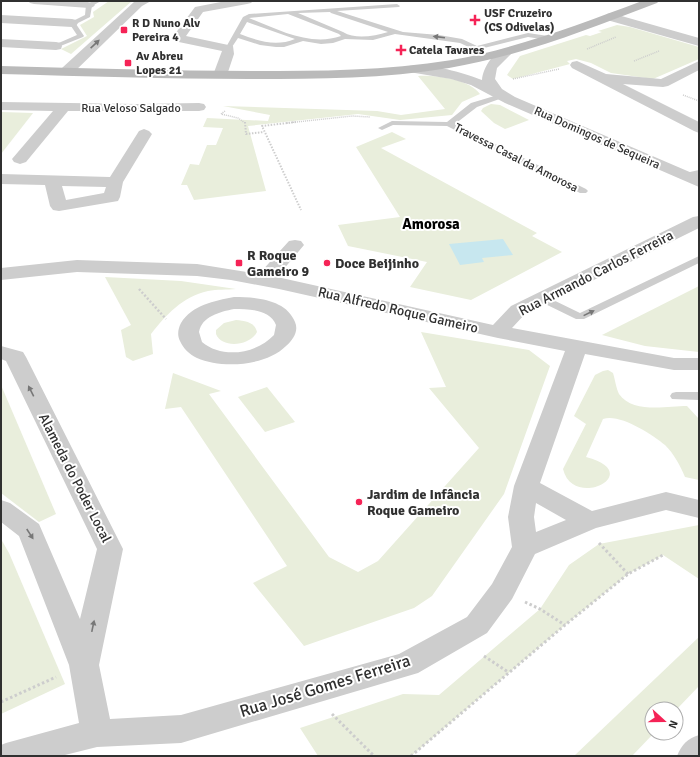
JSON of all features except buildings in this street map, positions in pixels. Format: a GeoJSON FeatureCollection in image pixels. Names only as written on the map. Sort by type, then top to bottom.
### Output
{"type":"FeatureCollection","features":[{"type":"Feature","properties":{"kind":"main road"},"geometry":{"type":"LineString","coordinates":[[1,70],[220,75],[329,75],[414,69],[457,63],[476,53],[507,52],[611,17],[653,1]]}},
{"type":"Feature","properties":{"kind":"street"},"geometry":{"type":"LineString","coordinates":[[34,1],[93,3]]}},
{"type":"Feature","properties":{"kind":"street"},"geometry":{"type":"LineString","coordinates":[[67,71],[138,4],[145,1]]}},
{"type":"Feature","properties":{"kind":"street"},"geometry":{"type":"LineString","coordinates":[[220,75],[228,54],[228,49],[178,38],[199,9],[247,1]]}},
{"type":"Feature","properties":{"kind":"street"},"geometry":{"type":"LineString","coordinates":[[611,17],[699,42]]}},
{"type":"Feature","properties":{"kind":"street"},"geometry":{"type":"LineString","coordinates":[[1,19],[72,23]]}},
{"type":"Feature","properties":{"kind":"street"},"geometry":{"type":"LineString","coordinates":[[682,37],[699,30]]}},
{"type":"Feature","properties":{"kind":"street"},"geometry":{"type":"LineString","coordinates":[[1,43],[56,46]]}},
{"type":"Feature","properties":{"kind":"street"},"geometry":{"type":"LineString","coordinates":[[496,88],[491,67],[507,52]]}},
{"type":"Feature","properties":{"kind":"street"},"geometry":{"type":"LineString","coordinates":[[473,80],[456,67],[457,63],[479,72],[496,88]]}},
{"type":"Feature","properties":{"kind":"street"},"geometry":{"type":"LineString","coordinates":[[599,77],[663,83],[699,65]]}},
{"type":"Feature","properties":{"kind":"street"},"geometry":{"type":"LineString","coordinates":[[577,66],[699,128]]}},
{"type":"Feature","properties":{"kind":"street"},"geometry":{"type":"LineString","coordinates":[[414,69],[450,73],[496,88]]}},
{"type":"Feature","properties":{"kind":"street"},"geometry":{"type":"LineString","coordinates":[[663,83],[668,113]]}},
{"type":"Feature","properties":{"kind":"street","name":"Rua Domingos de Sequeira"},"geometry":{"type":"LineString","coordinates":[[496,88],[510,100],[699,182]]}},
{"type":"Feature","properties":{"kind":"street","name":"Rua Veloso Salgado"},"geometry":{"type":"LineString","coordinates":[[1,106],[63,108],[199,107]]}},
{"type":"Feature","properties":{"kind":"street","name":"Rua Veloso Salgado"},"geometry":{"type":"LineString","coordinates":[[20,159],[63,108]]}},
{"type":"Feature","properties":{"kind":"street"},"geometry":{"type":"LineString","coordinates":[[52,181],[59,206],[112,197],[114,182],[144,134]]}},
{"type":"Feature","properties":{"kind":"street"},"geometry":{"type":"LineString","coordinates":[[1,179],[114,182]]}},
{"type":"Feature","properties":{"kind":"street","name":"Rua Armando Carlos Ferreira"},"geometry":{"type":"LineString","coordinates":[[498,332],[518,310],[699,221]]}},
{"type":"Feature","properties":{"kind":"street"},"geometry":{"type":"LineString","coordinates":[[260,305],[294,245]]}},
{"type":"Feature","properties":{"kind":"street","name":"Rua Alfredo Roque Gameiro"},"geometry":{"type":"LineString","coordinates":[[1,274],[77,266],[197,270],[272,282],[498,332],[577,347],[674,364],[699,364]]}},
{"type":"Feature","properties":{"kind":"street"},"geometry":{"type":"LineString","coordinates":[[234,303],[260,305],[273,310],[281,316],[286,325],[285,334],[279,342],[269,350],[256,355],[229,358],[208,354],[197,349],[190,341],[188,332],[191,323],[203,313],[220,305],[234,303]]}},
{"type":"Feature","properties":{"kind":"street"},"geometry":{"type":"LineString","coordinates":[[577,347],[526,486],[521,517],[525,547],[589,520],[666,501],[699,509]]}},
{"type":"Feature","properties":{"kind":"street","name":"Alameda do Poder Local"},"geometry":{"type":"LineString","coordinates":[[1,352],[14,357],[110,549],[84,665]]}},
{"type":"Feature","properties":{"kind":"street"},"geometry":{"type":"LineString","coordinates":[[526,486],[589,520]]}},
{"type":"Feature","properties":{"kind":"street","name":"Alameda do Poder Local"},"geometry":{"type":"LineString","coordinates":[[1,509],[30,531],[84,665],[97,733]]}},
{"type":"Feature","properties":{"kind":"street","name":"Rua José Gomes Ferreira"},"geometry":{"type":"LineString","coordinates":[[11,756],[97,733],[181,729],[408,664],[477,625],[502,591],[525,547]]}},
{"type":"Feature","properties":{"kind":"street"},"geometry":{"type":"LineString","coordinates":[[693,756],[699,749]]}},
{"type":"Feature","properties":{"kind":"lane"},"geometry":{"type":"LineString","coordinates":[[228,49],[245,19],[251,15],[397,6],[391,1]]}},
{"type":"Feature","properties":{"kind":"lane"},"geometry":{"type":"LineString","coordinates":[[56,46],[81,36],[72,23],[88,16],[93,3]]}},
{"type":"Feature","properties":{"kind":"lane"},"geometry":{"type":"LineString","coordinates":[[324,10],[406,35],[439,37],[462,41],[476,53],[528,35],[548,38]]}},
{"type":"Feature","properties":{"kind":"lane"},"geometry":{"type":"LineString","coordinates":[[287,12],[341,33],[344,37]]}},
{"type":"Feature","properties":{"kind":"lane"},"geometry":{"type":"LineString","coordinates":[[245,19],[302,39],[323,42],[344,37],[373,38],[394,32]]}},
{"type":"Feature","properties":{"kind":"lane"},"geometry":{"type":"LineString","coordinates":[[236,35],[267,46],[288,44],[302,39]]}},
{"type":"Feature","properties":{"kind":"lane","name":"Travessa Casal da Amorosa"},"geometry":{"type":"LineString","coordinates":[[449,124],[496,88]]}},
{"type":"Feature","properties":{"kind":"lane","name":"Travessa Casal da Amorosa"},"geometry":{"type":"LineString","coordinates":[[382,128],[392,124],[449,124],[583,191]]}},
{"type":"Feature","properties":{"kind":"lane"},"geometry":{"type":"LineString","coordinates":[[684,176],[699,173]]}},
{"type":"Feature","properties":{"kind":"lane"},"geometry":{"type":"LineString","coordinates":[[541,298],[580,317],[699,259]]}},
{"type":"Feature","properties":{"kind":"lane"},"geometry":{"type":"LineString","coordinates":[[676,396],[699,396]]}},
{"type":"Feature","properties":{"kind":"path"},"geometry":{"type":"LineString","coordinates":[[582,51],[644,26]]}},
{"type":"Feature","properties":{"kind":"path"},"geometry":{"type":"LineString","coordinates":[[623,79],[624,66],[660,50],[669,33]]}},
{"type":"Feature","properties":{"kind":"path"},"geometry":{"type":"LineString","coordinates":[[496,88],[510,80],[550,71]]}},
{"type":"Feature","properties":{"kind":"path"},"geometry":{"type":"LineString","coordinates":[[225,111],[221,114],[238,118],[244,122],[246,134],[264,132]]}},
{"type":"Feature","properties":{"kind":"path"},"geometry":{"type":"LineString","coordinates":[[301,210],[262,126],[352,116]]}},
{"type":"Feature","properties":{"kind":"path"},"geometry":{"type":"LineString","coordinates":[[132,287],[139,289],[165,319],[191,323]]}},
{"type":"Feature","properties":{"kind":"path"},"geometry":{"type":"LineString","coordinates":[[589,520],[599,544],[628,574]]}},
{"type":"Feature","properties":{"kind":"path"},"geometry":{"type":"LineString","coordinates":[[410,756],[508,672],[628,574],[663,555]]}},
{"type":"Feature","properties":{"kind":"path"},"geometry":{"type":"LineString","coordinates":[[502,591],[540,609],[565,625]]}},
{"type":"Feature","properties":{"kind":"path"},"geometry":{"type":"LineString","coordinates":[[484,656],[508,672]]}},
{"type":"Feature","properties":{"kind":"path"},"geometry":{"type":"LineString","coordinates":[[1,702],[84,665]]}},
{"type":"Feature","properties":{"kind":"path"},"geometry":{"type":"LineString","coordinates":[[311,691],[335,718],[374,756]]}},
{"type":"Feature","properties":{"kind":"green space"},"geometry":{"type":"Polygon","coordinates":[[[109,1],[132,1],[71,54],[61,49],[87,36],[80,25],[94,17],[93,12],[109,1]]]}},
{"type":"Feature","properties":{"kind":"green space"},"geometry":{"type":"Polygon","coordinates":[[[617,25],[630,27],[699,47],[699,59],[653,79],[611,73],[591,63],[576,59],[567,61],[570,64],[513,79],[507,75],[520,56],[586,35],[590,36],[602,32],[598,31],[617,25]]]}},
{"type":"Feature","properties":{"kind":"green space"},"geometry":{"type":"Polygon","coordinates":[[[418,76],[442,77],[460,81],[475,89],[480,94],[462,102],[452,115],[400,120],[358,114],[248,126],[266,191],[194,200],[187,185],[181,185],[190,164],[199,165],[207,145],[216,145],[223,128],[203,127],[207,118],[268,121],[270,115],[223,106],[377,111],[401,115],[445,109],[418,76]]]}},
{"type":"Feature","properties":{"kind":"green space"},"geometry":{"type":"Polygon","coordinates":[[[491,104],[500,105],[529,120],[505,129],[494,123],[481,111],[483,108],[491,104]]]}},
{"type":"Feature","properties":{"kind":"green space"},"geometry":{"type":"Polygon","coordinates":[[[1,112],[33,113],[1,154],[1,112]]]}},
{"type":"Feature","properties":{"kind":"green space"},"geometry":{"type":"Polygon","coordinates":[[[392,132],[406,139],[381,148],[537,233],[532,236],[562,252],[471,300],[410,287],[427,262],[348,246],[338,225],[400,217],[356,147],[392,132]]]}},
{"type":"Feature","properties":{"kind":"green space"},"geometry":{"type":"Polygon","coordinates":[[[105,277],[181,281],[236,289],[208,291],[182,302],[151,334],[153,354],[133,361],[126,357],[121,330],[131,325],[105,277]]]}},
{"type":"Feature","properties":{"kind":"green space"},"geometry":{"type":"Polygon","coordinates":[[[699,286],[699,352],[645,346],[602,335],[699,286]]]}},
{"type":"Feature","properties":{"kind":"green space"},"geometry":{"type":"Polygon","coordinates":[[[236,320],[252,324],[257,332],[253,337],[243,343],[230,344],[219,339],[216,334],[216,330],[224,323],[236,320]]]}},
{"type":"Feature","properties":{"kind":"green space"},"geometry":{"type":"Polygon","coordinates":[[[421,332],[529,350],[550,366],[504,494],[432,596],[414,608],[304,646],[253,583],[287,566],[181,407],[165,409],[173,373],[221,391],[209,394],[329,557],[358,572],[378,561],[479,448],[429,388],[446,387],[421,332]]]}},
{"type":"Feature","properties":{"kind":"green space"},"geometry":{"type":"Polygon","coordinates":[[[608,370],[613,373],[619,394],[625,400],[641,407],[651,408],[687,406],[699,419],[699,480],[685,477],[671,452],[665,445],[652,435],[626,422],[610,418],[603,419],[586,457],[603,464],[610,472],[608,479],[601,485],[591,488],[579,487],[569,481],[563,469],[586,424],[574,416],[595,375],[608,370]]]}},
{"type":"Feature","properties":{"kind":"green space"},"geometry":{"type":"Polygon","coordinates":[[[1,385],[56,514],[39,522],[1,493],[1,385]]]}},
{"type":"Feature","properties":{"kind":"green space"},"geometry":{"type":"Polygon","coordinates":[[[267,387],[295,422],[265,432],[238,397],[267,387]]]}},
{"type":"Feature","properties":{"kind":"green space"},"geometry":{"type":"Polygon","coordinates":[[[699,525],[699,579],[663,555],[628,574],[565,625],[411,756],[318,756],[300,728],[403,694],[439,695],[540,609],[569,565],[599,544],[699,525]]]}},
{"type":"Feature","properties":{"kind":"green space"},"geometry":{"type":"Polygon","coordinates":[[[1,539],[9,553],[65,684],[1,714],[1,539]]]}},
{"type":"Feature","properties":{"kind":"green space"},"geometry":{"type":"Polygon","coordinates":[[[699,637],[699,686],[684,702],[644,701],[644,741],[646,741],[632,756],[574,756],[699,637]]]}},
{"type":"Feature","properties":{"kind":"water"},"geometry":{"type":"Polygon","coordinates":[[[503,239],[513,255],[482,258],[484,262],[460,265],[449,244],[503,239]]]}},
{"type":"Feature","properties":{"kind":"place","name":"USF Cruzeiro (CS Odivelas)"},"geometry":{"type":"Point","coordinates":[475,20]}},
{"type":"Feature","properties":{"kind":"place","name":"R D Nuno Alv Pereira 4"},"geometry":{"type":"Point","coordinates":[124,30]}},
{"type":"Feature","properties":{"kind":"place","name":"Catela Tavares"},"geometry":{"type":"Point","coordinates":[401,50]}},
{"type":"Feature","properties":{"kind":"place","name":"Av Abreu Lopes 21"},"geometry":{"type":"Point","coordinates":[128,63]}},
{"type":"Feature","properties":{"kind":"place","name":"R Roque Gameiro 9"},"geometry":{"type":"Point","coordinates":[239,263]}},
{"type":"Feature","properties":{"kind":"place","name":"Doce Beijinho"},"geometry":{"type":"Point","coordinates":[327,263]}},
{"type":"Feature","properties":{"kind":"place","name":"Jardim de Infância Roque Gameiro"},"geometry":{"type":"Point","coordinates":[359,502]}},
{"type":"Feature","properties":{"kind":"district","name":"Amorosa"},"geometry":{"type":"Point","coordinates":[431,224]}}]}
